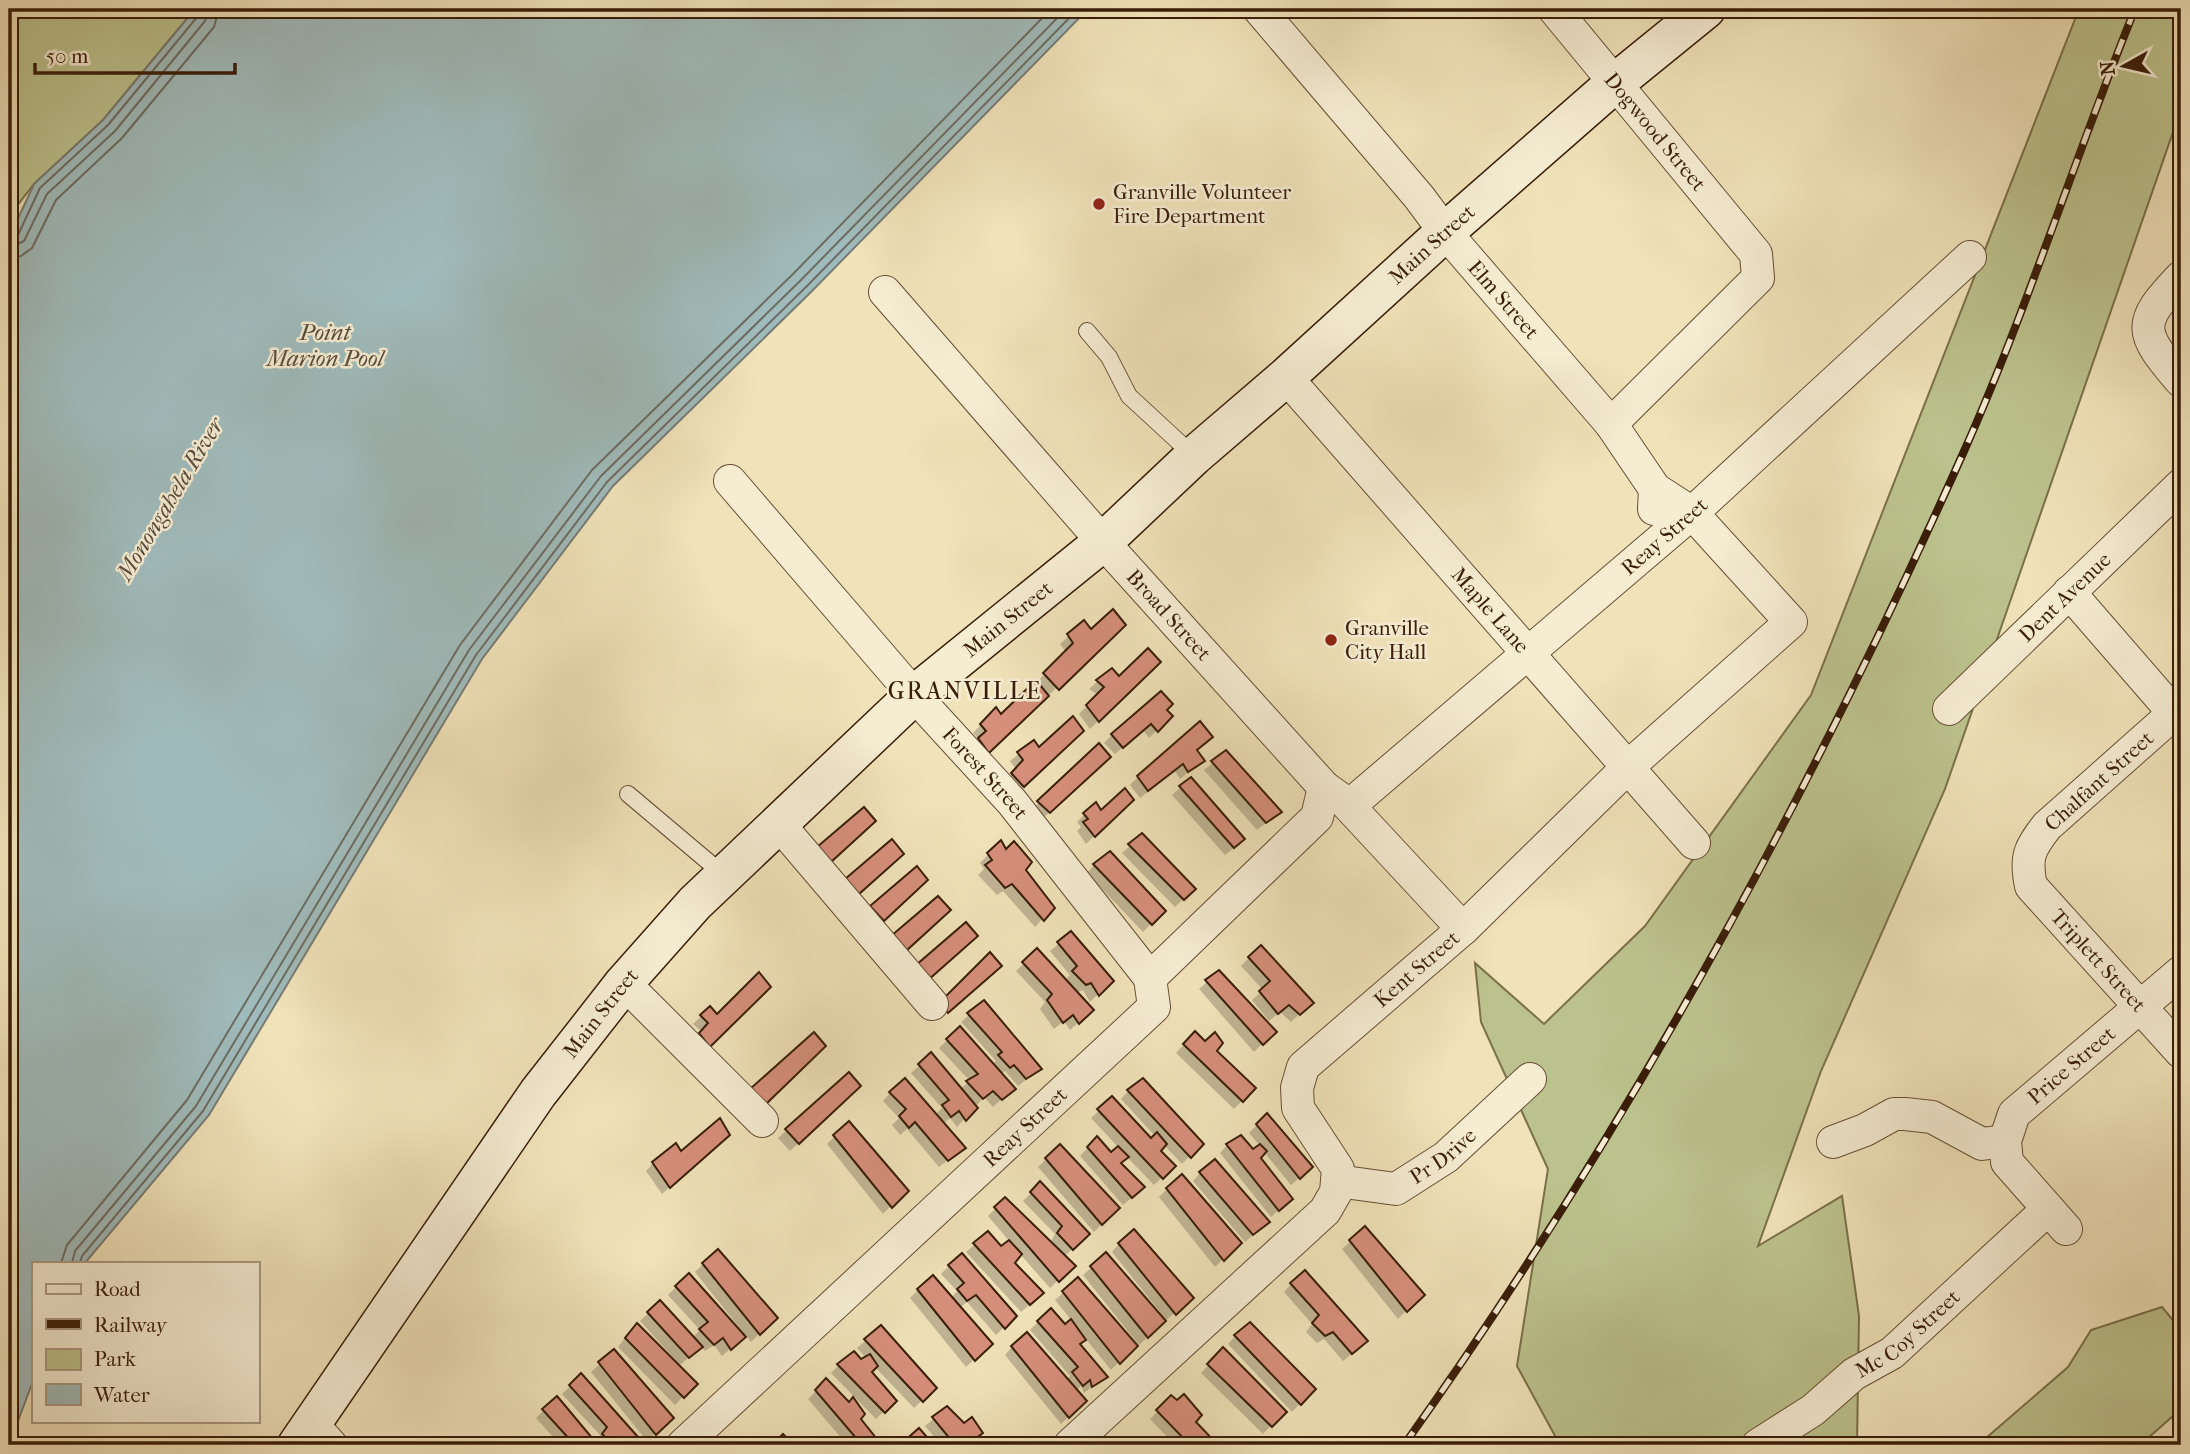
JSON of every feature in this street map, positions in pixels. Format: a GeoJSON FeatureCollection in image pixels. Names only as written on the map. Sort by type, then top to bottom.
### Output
{"type":"FeatureCollection","features":[{"type":"Feature","properties":{"kind":"main road","name":"Main Street"},"geometry":{"type":"LineString","coordinates":[[313,1438],[480,1176],[538,1093],[624,983],[724,875],[914,695],[1103,542],[1194,456],[1286,377],[1445,232],[1615,83],[1706,9]]}},
{"type":"Feature","properties":{"kind":"street","name":"Elm Street"},"geometry":{"type":"LineString","coordinates":[[1259,9],[1419,197],[1445,232],[1611,424],[1655,489]]}},
{"type":"Feature","properties":{"kind":"street","name":"Dogwood Street"},"geometry":{"type":"LineString","coordinates":[[1554,9],[1756,254],[1758,278],[1611,424]]}},
{"type":"Feature","properties":{"kind":"street","name":"Reay Street"},"geometry":{"type":"LineString","coordinates":[[1349,806],[1692,513],[1970,257]]}},
{"type":"Feature","properties":{"kind":"street"},"geometry":{"type":"LineString","coordinates":[[2181,277],[2152,307],[2147,328],[2155,350],[2181,381]]}},
{"type":"Feature","properties":{"kind":"street","name":"Broad Street"},"geometry":{"type":"LineString","coordinates":[[885,292],[1103,542],[1324,787],[1349,806],[1463,929]]}},
{"type":"Feature","properties":{"kind":"street","name":"Maple Lane"},"geometry":{"type":"LineString","coordinates":[[1286,377],[1694,843]]}},
{"type":"Feature","properties":{"kind":"street","name":"Forest Street"},"geometry":{"type":"LineString","coordinates":[[730,481],[914,695],[1012,802],[1150,978]]}},
{"type":"Feature","properties":{"kind":"street","name":"Dent Avenue"},"geometry":{"type":"LineString","coordinates":[[1949,709],[2181,485]]}},
{"type":"Feature","properties":{"kind":"street"},"geometry":{"type":"LineString","coordinates":[[1655,489],[1692,513]]}},
{"type":"Feature","properties":{"kind":"street"},"geometry":{"type":"LineString","coordinates":[[1654,544],[1655,489]]}},
{"type":"Feature","properties":{"kind":"street","name":"Kent Street"},"geometry":{"type":"LineString","coordinates":[[1337,1181],[1338,1170],[1298,1108],[1297,1088],[1303,1067],[1463,929],[1629,766],[1791,622],[1692,513]]}},
{"type":"Feature","properties":{"kind":"street"},"geometry":{"type":"LineString","coordinates":[[2069,592],[2179,714]]}},
{"type":"Feature","properties":{"kind":"street","name":"Chalfant Street"},"geometry":{"type":"LineString","coordinates":[[2026,863],[2033,844],[2047,826],[2179,714]]}},
{"type":"Feature","properties":{"kind":"street"},"geometry":{"type":"LineString","coordinates":[[1150,978],[1317,817],[1324,787]]}},
{"type":"Feature","properties":{"kind":"street"},"geometry":{"type":"LineString","coordinates":[[778,822],[932,1004]]}},
{"type":"Feature","properties":{"kind":"street","name":"Triplett Street"},"geometry":{"type":"LineString","coordinates":[[2026,863],[2031,886],[2181,1052]]}},
{"type":"Feature","properties":{"kind":"street","name":"Price Street"},"geometry":{"type":"LineString","coordinates":[[2005,1141],[2014,1114],[2181,972]]}},
{"type":"Feature","properties":{"kind":"street","name":"Reay Street"},"geometry":{"type":"LineString","coordinates":[[683,1445],[1154,1007],[1150,978]]}},
{"type":"Feature","properties":{"kind":"street"},"geometry":{"type":"LineString","coordinates":[[624,983],[762,1121]]}},
{"type":"Feature","properties":{"kind":"street","name":"Pr Drive"},"geometry":{"type":"LineString","coordinates":[[1337,1181],[1396,1189],[1446,1157],[1530,1079]]}},
{"type":"Feature","properties":{"kind":"street"},"geometry":{"type":"LineString","coordinates":[[1833,1142],[1894,1115],[1905,1114],[1932,1117],[1982,1144],[2005,1141]]}},
{"type":"Feature","properties":{"kind":"street","name":"Mc Coy Street"},"geometry":{"type":"LineString","coordinates":[[1758,1445],[1813,1409],[1854,1374],[1892,1353],[2057,1219],[2007,1162],[2005,1141]]}},
{"type":"Feature","properties":{"kind":"street"},"geometry":{"type":"LineString","coordinates":[[1070,1445],[1325,1211],[1336,1192],[1337,1181]]}},
{"type":"Feature","properties":{"kind":"lane"},"geometry":{"type":"LineString","coordinates":[[1087,331],[1109,357],[1129,396],[1194,456]]}},
{"type":"Feature","properties":{"kind":"lane"},"geometry":{"type":"LineString","coordinates":[[628,794],[724,875]]}},
{"type":"Feature","properties":{"kind":"green space"},"geometry":{"type":"Polygon","coordinates":[[[9,9],[195,9],[103,120],[34,184],[9,216],[9,9]]]}},
{"type":"Feature","properties":{"kind":"green space"},"geometry":{"type":"Polygon","coordinates":[[[2079,9],[2181,9],[2181,109],[1945,789],[1821,1071],[1758,1246],[1842,1196],[1859,1316],[1857,1445],[1560,1445],[1517,1366],[1548,1169],[1481,1022],[1475,963],[1544,1024],[1645,926],[1811,695],[2079,9]]]}},
{"type":"Feature","properties":{"kind":"green space"},"geometry":{"type":"Polygon","coordinates":[[[2162,1307],[2181,1330],[2181,1409],[2140,1445],[1978,1445],[2068,1367],[2091,1330],[2162,1307]]]}},
{"type":"Feature","properties":{"kind":"water","name":"Point Marion Pool"},"geometry":{"type":"Polygon","coordinates":[[[195,9],[1088,9],[812,291],[613,486],[482,659],[209,1115],[86,1262],[32,1262],[32,1384],[9,1445],[9,238],[34,184],[103,120],[195,9]]]}},
{"type":"Feature","properties":{"kind":"building"},"geometry":{"type":"Polygon","coordinates":[[[1113,609],[1126,625],[1059,690],[1043,673],[1073,643],[1067,634],[1084,620],[1091,629],[1113,609]]]}},
{"type":"Feature","properties":{"kind":"building"},"geometry":{"type":"Polygon","coordinates":[[[1148,648],[1161,662],[1099,722],[1086,705],[1104,687],[1096,680],[1112,668],[1119,676],[1148,648]]]}},
{"type":"Feature","properties":{"kind":"building"},"geometry":{"type":"Polygon","coordinates":[[[1036,680],[1049,696],[989,753],[978,738],[986,731],[980,724],[996,707],[1001,714],[1036,680]]]}},
{"type":"Feature","properties":{"kind":"building"},"geometry":{"type":"Polygon","coordinates":[[[1161,691],[1173,704],[1167,710],[1173,716],[1158,732],[1151,724],[1123,748],[1111,734],[1161,691]]]}},
{"type":"Feature","properties":{"kind":"building"},"geometry":{"type":"Polygon","coordinates":[[[1073,716],[1084,731],[1024,787],[1011,773],[1023,760],[1017,752],[1034,740],[1039,747],[1073,716]]]}},
{"type":"Feature","properties":{"kind":"building"},"geometry":{"type":"Polygon","coordinates":[[[1200,721],[1213,737],[1197,750],[1205,761],[1188,772],[1183,764],[1148,791],[1137,776],[1200,721]]]}},
{"type":"Feature","properties":{"kind":"building"},"geometry":{"type":"Polygon","coordinates":[[[1099,743],[1111,757],[1050,813],[1037,801],[1099,743]]]}},
{"type":"Feature","properties":{"kind":"building"},"geometry":{"type":"Polygon","coordinates":[[[1226,750],[1282,812],[1266,823],[1211,761],[1226,750]]]}},
{"type":"Feature","properties":{"kind":"building"},"geometry":{"type":"Polygon","coordinates":[[[1191,777],[1245,839],[1234,848],[1179,786],[1191,777]]]}},
{"type":"Feature","properties":{"kind":"building"},"geometry":{"type":"Polygon","coordinates":[[[1125,788],[1134,800],[1095,837],[1083,822],[1088,819],[1083,813],[1096,802],[1101,810],[1125,788]]]}},
{"type":"Feature","properties":{"kind":"building"},"geometry":{"type":"Polygon","coordinates":[[[864,807],[876,821],[831,862],[817,847],[864,807]]]}},
{"type":"Feature","properties":{"kind":"building"},"geometry":{"type":"Polygon","coordinates":[[[1142,833],[1196,889],[1184,900],[1128,844],[1142,833]]]}},
{"type":"Feature","properties":{"kind":"building"},"geometry":{"type":"Polygon","coordinates":[[[892,839],[904,854],[859,894],[845,879],[892,839]]]}},
{"type":"Feature","properties":{"kind":"building"},"geometry":{"type":"Polygon","coordinates":[[[1001,840],[1006,849],[1014,841],[1032,862],[1026,870],[1055,908],[1044,921],[1012,884],[1005,888],[985,865],[992,860],[987,853],[1001,840]]]}},
{"type":"Feature","properties":{"kind":"building"},"geometry":{"type":"Polygon","coordinates":[[[1110,851],[1166,911],[1152,925],[1093,864],[1110,851]]]}},
{"type":"Feature","properties":{"kind":"building"},"geometry":{"type":"Polygon","coordinates":[[[917,866],[928,880],[884,921],[870,906],[917,866]]]}},
{"type":"Feature","properties":{"kind":"building"},"geometry":{"type":"Polygon","coordinates":[[[938,896],[951,910],[906,951],[891,936],[938,896]]]}},
{"type":"Feature","properties":{"kind":"building"},"geometry":{"type":"Polygon","coordinates":[[[966,922],[978,936],[927,981],[915,966],[966,922]]]}},
{"type":"Feature","properties":{"kind":"building"},"geometry":{"type":"Polygon","coordinates":[[[1071,931],[1114,981],[1099,996],[1091,983],[1086,985],[1072,971],[1077,966],[1057,942],[1071,931]]]}},
{"type":"Feature","properties":{"kind":"building"},"geometry":{"type":"Polygon","coordinates":[[[1261,945],[1314,1003],[1300,1015],[1289,1005],[1278,1014],[1259,991],[1270,981],[1248,957],[1261,945]]]}},
{"type":"Feature","properties":{"kind":"building"},"geometry":{"type":"Polygon","coordinates":[[[1037,948],[1094,1010],[1079,1024],[1073,1015],[1063,1023],[1047,1000],[1052,994],[1022,962],[1037,948]]]}},
{"type":"Feature","properties":{"kind":"building"},"geometry":{"type":"Polygon","coordinates":[[[990,952],[1002,966],[948,1013],[940,1002],[990,952]]]}},
{"type":"Feature","properties":{"kind":"building"},"geometry":{"type":"Polygon","coordinates":[[[1219,970],[1277,1032],[1263,1045],[1205,980],[1219,970]]]}},
{"type":"Feature","properties":{"kind":"building"},"geometry":{"type":"Polygon","coordinates":[[[759,972],[771,987],[710,1047],[699,1033],[708,1023],[700,1015],[710,1006],[717,1014],[759,972]]]}},
{"type":"Feature","properties":{"kind":"building"},"geometry":{"type":"Polygon","coordinates":[[[984,1000],[1042,1069],[1026,1079],[1014,1065],[1010,1068],[998,1055],[1002,1052],[967,1013],[984,1000]]]}},
{"type":"Feature","properties":{"kind":"building"},"geometry":{"type":"Polygon","coordinates":[[[960,1026],[1016,1089],[1002,1100],[993,1091],[983,1099],[966,1081],[978,1074],[946,1039],[960,1026]]]}},
{"type":"Feature","properties":{"kind":"building"},"geometry":{"type":"Polygon","coordinates":[[[1195,1031],[1205,1041],[1215,1032],[1223,1043],[1217,1051],[1256,1088],[1243,1102],[1183,1044],[1195,1031]]]}},
{"type":"Feature","properties":{"kind":"building"},"geometry":{"type":"Polygon","coordinates":[[[814,1032],[826,1046],[765,1105],[750,1089],[814,1032]]]}},
{"type":"Feature","properties":{"kind":"building"},"geometry":{"type":"Polygon","coordinates":[[[931,1052],[978,1108],[966,1121],[959,1111],[951,1117],[942,1105],[949,1100],[918,1064],[931,1052]]]}},
{"type":"Feature","properties":{"kind":"building"},"geometry":{"type":"Polygon","coordinates":[[[849,1072],[861,1086],[799,1144],[785,1129],[849,1072]]]}},
{"type":"Feature","properties":{"kind":"building"},"geometry":{"type":"Polygon","coordinates":[[[905,1078],[966,1148],[948,1161],[915,1122],[909,1128],[899,1116],[906,1109],[889,1092],[905,1078]]]}},
{"type":"Feature","properties":{"kind":"building"},"geometry":{"type":"Polygon","coordinates":[[[1143,1078],[1204,1144],[1191,1158],[1127,1090],[1143,1078]]]}},
{"type":"Feature","properties":{"kind":"building"},"geometry":{"type":"Polygon","coordinates":[[[1112,1096],[1151,1138],[1157,1132],[1167,1144],[1161,1151],[1176,1166],[1163,1179],[1097,1109],[1112,1096]]]}},
{"type":"Feature","properties":{"kind":"building"},"geometry":{"type":"Polygon","coordinates":[[[1267,1113],[1313,1167],[1300,1179],[1256,1124],[1267,1113]]]}},
{"type":"Feature","properties":{"kind":"building"},"geometry":{"type":"Polygon","coordinates":[[[720,1118],[730,1135],[670,1188],[652,1162],[676,1143],[681,1151],[720,1118]]]}},
{"type":"Feature","properties":{"kind":"building"},"geometry":{"type":"Polygon","coordinates":[[[849,1121],[909,1191],[892,1208],[833,1135],[849,1121]]]}},
{"type":"Feature","properties":{"kind":"building"},"geometry":{"type":"Polygon","coordinates":[[[1241,1135],[1253,1149],[1260,1144],[1267,1151],[1261,1158],[1293,1199],[1279,1211],[1226,1144],[1241,1135]]]}},
{"type":"Feature","properties":{"kind":"building"},"geometry":{"type":"Polygon","coordinates":[[[1097,1136],[1111,1152],[1118,1146],[1129,1157],[1121,1163],[1145,1187],[1132,1198],[1087,1147],[1097,1136]]]}},
{"type":"Feature","properties":{"kind":"building"},"geometry":{"type":"Polygon","coordinates":[[[1060,1144],[1120,1208],[1102,1225],[1045,1158],[1060,1144]]]}},
{"type":"Feature","properties":{"kind":"building"},"geometry":{"type":"Polygon","coordinates":[[[1215,1159],[1270,1222],[1253,1235],[1199,1172],[1215,1159]]]}},
{"type":"Feature","properties":{"kind":"building"},"geometry":{"type":"Polygon","coordinates":[[[1182,1174],[1242,1243],[1224,1261],[1166,1188],[1182,1174]]]}},
{"type":"Feature","properties":{"kind":"building"},"geometry":{"type":"Polygon","coordinates":[[[1040,1181],[1090,1234],[1073,1250],[1057,1233],[1062,1226],[1030,1192],[1040,1181]]]}},
{"type":"Feature","properties":{"kind":"building"},"geometry":{"type":"Polygon","coordinates":[[[1005,1197],[1076,1266],[1059,1282],[994,1207],[1005,1197]]]}},
{"type":"Feature","properties":{"kind":"building"},"geometry":{"type":"Polygon","coordinates":[[[1365,1226],[1425,1295],[1407,1312],[1349,1240],[1365,1226]]]}},
{"type":"Feature","properties":{"kind":"building"},"geometry":{"type":"Polygon","coordinates":[[[1134,1229],[1194,1298],[1176,1315],[1118,1243],[1134,1229]]]}},
{"type":"Feature","properties":{"kind":"building"},"geometry":{"type":"Polygon","coordinates":[[[988,1231],[1001,1246],[1009,1240],[1022,1254],[1015,1263],[1044,1293],[1030,1305],[973,1243],[988,1231]]]}},
{"type":"Feature","properties":{"kind":"building"},"geometry":{"type":"Polygon","coordinates":[[[718,1249],[778,1318],[760,1335],[702,1263],[718,1249]]]}},
{"type":"Feature","properties":{"kind":"building"},"geometry":{"type":"Polygon","coordinates":[[[1106,1252],[1166,1321],[1148,1338],[1090,1266],[1106,1252]]]}},
{"type":"Feature","properties":{"kind":"building"},"geometry":{"type":"Polygon","coordinates":[[[962,1253],[1017,1316],[1005,1329],[976,1295],[967,1301],[957,1289],[964,1283],[948,1265],[962,1253]]]}},
{"type":"Feature","properties":{"kind":"building"},"geometry":{"type":"Polygon","coordinates":[[[1305,1270],[1368,1341],[1352,1354],[1333,1332],[1325,1336],[1312,1323],[1319,1315],[1290,1283],[1305,1270]]]}},
{"type":"Feature","properties":{"kind":"building"},"geometry":{"type":"Polygon","coordinates":[[[689,1273],[746,1337],[731,1350],[723,1338],[714,1345],[699,1329],[708,1322],[675,1286],[689,1273]]]}},
{"type":"Feature","properties":{"kind":"building"},"geometry":{"type":"Polygon","coordinates":[[[933,1275],[993,1344],[975,1361],[917,1289],[933,1275]]]}},
{"type":"Feature","properties":{"kind":"building"},"geometry":{"type":"Polygon","coordinates":[[[1078,1277],[1138,1346],[1120,1364],[1062,1291],[1078,1277]]]}},
{"type":"Feature","properties":{"kind":"building"},"geometry":{"type":"Polygon","coordinates":[[[660,1300],[703,1347],[689,1358],[647,1312],[660,1300]]]}},
{"type":"Feature","properties":{"kind":"building"},"geometry":{"type":"Polygon","coordinates":[[[1051,1308],[1065,1324],[1071,1319],[1086,1340],[1080,1344],[1108,1377],[1092,1387],[1090,1380],[1083,1386],[1072,1372],[1078,1367],[1037,1321],[1051,1308]]]}},
{"type":"Feature","properties":{"kind":"building"},"geometry":{"type":"Polygon","coordinates":[[[1250,1322],[1316,1389],[1301,1405],[1234,1335],[1250,1322]]]}},
{"type":"Feature","properties":{"kind":"building"},"geometry":{"type":"Polygon","coordinates":[[[637,1323],[698,1384],[684,1398],[625,1338],[637,1323]]]}},
{"type":"Feature","properties":{"kind":"building"},"geometry":{"type":"Polygon","coordinates":[[[881,1325],[937,1388],[923,1402],[864,1339],[881,1325]]]}},
{"type":"Feature","properties":{"kind":"building"},"geometry":{"type":"Polygon","coordinates":[[[1027,1332],[1087,1401],[1069,1418],[1011,1346],[1027,1332]]]}},
{"type":"Feature","properties":{"kind":"building"},"geometry":{"type":"Polygon","coordinates":[[[1223,1347],[1287,1412],[1272,1427],[1207,1364],[1223,1347]]]}},
{"type":"Feature","properties":{"kind":"building"},"geometry":{"type":"Polygon","coordinates":[[[614,1349],[674,1418],[656,1435],[598,1362],[614,1349]]]}},
{"type":"Feature","properties":{"kind":"building"},"geometry":{"type":"Polygon","coordinates":[[[854,1351],[861,1359],[870,1354],[878,1366],[872,1372],[897,1401],[885,1413],[837,1364],[854,1351]]]}},
{"type":"Feature","properties":{"kind":"building"},"geometry":{"type":"Polygon","coordinates":[[[581,1373],[638,1437],[628,1445],[623,1445],[617,1439],[612,1444],[602,1434],[607,1427],[569,1385],[581,1373]]]}},
{"type":"Feature","properties":{"kind":"building"},"geometry":{"type":"Polygon","coordinates":[[[826,1378],[849,1402],[853,1397],[865,1414],[861,1419],[880,1443],[878,1445],[862,1445],[815,1390],[826,1378]]]}},
{"type":"Feature","properties":{"kind":"building"},"geometry":{"type":"Polygon","coordinates":[[[1184,1394],[1202,1415],[1196,1422],[1218,1445],[1190,1445],[1156,1410],[1171,1395],[1177,1400],[1184,1394]]]}},
{"type":"Feature","properties":{"kind":"building"},"geometry":{"type":"Polygon","coordinates":[[[557,1396],[598,1445],[569,1445],[572,1442],[542,1409],[557,1396]]]}},
{"type":"Feature","properties":{"kind":"building"},"geometry":{"type":"Polygon","coordinates":[[[947,1406],[964,1423],[972,1417],[983,1433],[975,1439],[980,1445],[955,1445],[932,1417],[947,1406]]]}},
{"type":"Feature","properties":{"kind":"building"},"geometry":{"type":"Polygon","coordinates":[[[919,1428],[934,1445],[906,1445],[903,1442],[919,1428]]]}},
{"type":"Feature","properties":{"kind":"building"},"geometry":{"type":"Polygon","coordinates":[[[783,1434],[794,1445],[772,1445],[783,1434]]]}},
{"type":"Feature","properties":{"kind":"railway"},"geometry":{"type":"LineString","coordinates":[[1404,1445],[1485,1327],[1638,1085],[1777,836],[1843,708],[1988,395],[2135,9]]}},
{"type":"Feature","properties":{"kind":"place","name":"Granville Volunteer Fire Department"},"geometry":{"type":"Point","coordinates":[1099,204]}},
{"type":"Feature","properties":{"kind":"place","name":"Granville City Hall"},"geometry":{"type":"Point","coordinates":[1331,640]}},
{"type":"Feature","properties":{"kind":"district","name":"GRANVILLE"},"geometry":{"type":"Point","coordinates":[965,691]}},
{"type":"Feature","properties":{"kind":"water label","name":"Monongahela River"},"geometry":{"type":"Point","coordinates":[170,499]}}]}
